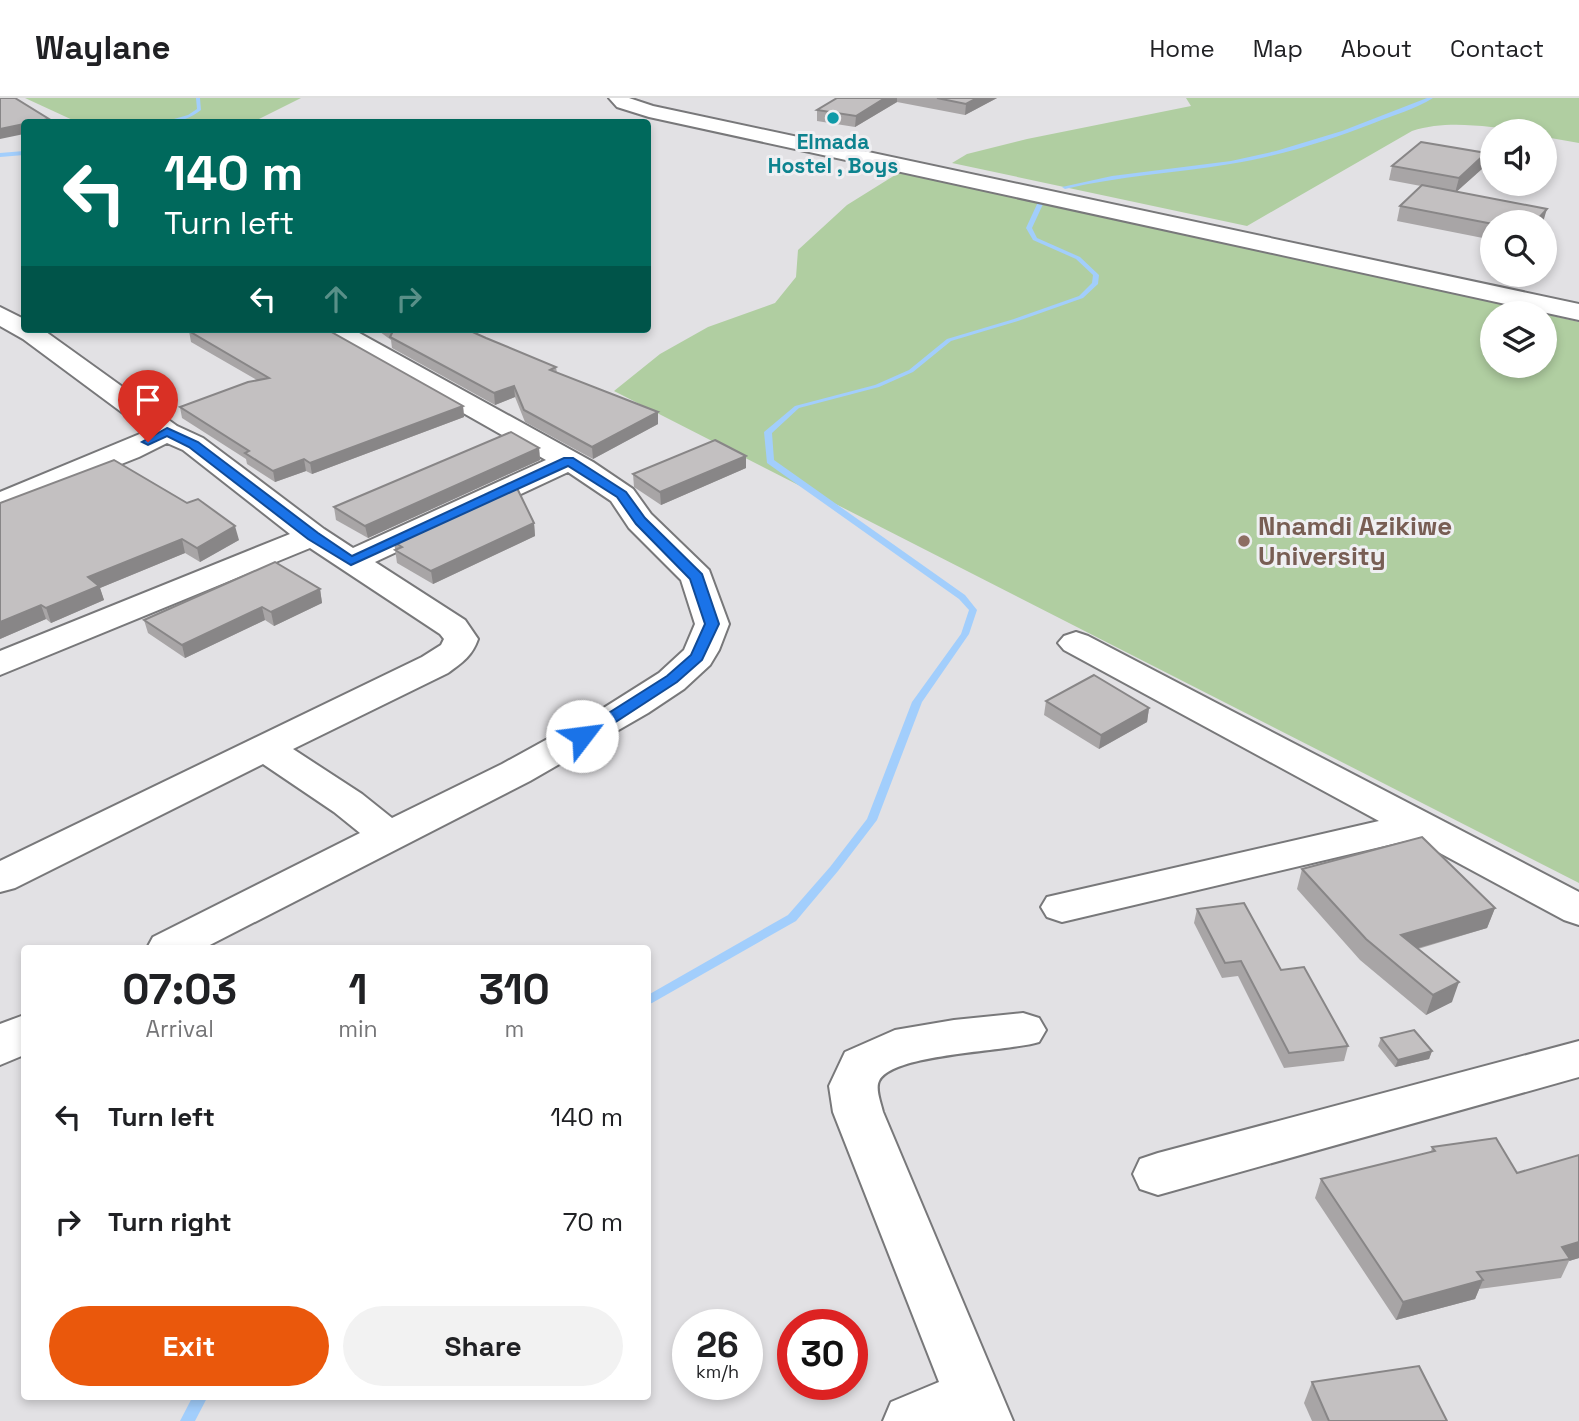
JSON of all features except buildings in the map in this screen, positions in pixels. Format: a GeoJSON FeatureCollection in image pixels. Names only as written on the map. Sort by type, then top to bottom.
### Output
{"type":"FeatureCollection","features":[{"type":"Feature","properties":{"kind":"street"},"geometry":{"type":"LineString","coordinates":[[618,98],[649,111],[1579,312]]}},
{"type":"Feature","properties":{"kind":"street"},"geometry":{"type":"LineString","coordinates":[[0,315],[21,327]]}},
{"type":"Feature","properties":{"kind":"street"},"geometry":{"type":"LineString","coordinates":[[0,878],[435,664],[456,651],[461,639],[453,627],[313,536],[193,444],[167,432],[30,333]]}},
{"type":"Feature","properties":{"kind":"street"},"geometry":{"type":"LineString","coordinates":[[174,945],[238,910],[513,774],[605,724],[672,679],[697,657],[712,624],[697,577],[640,521],[622,495],[568,461],[340,333]]}},
{"type":"Feature","properties":{"kind":"street"},"geometry":{"type":"LineString","coordinates":[[0,503],[129,451],[167,432]]}},
{"type":"Feature","properties":{"kind":"street"},"geometry":{"type":"LineString","coordinates":[[351,561],[568,461]]}},
{"type":"Feature","properties":{"kind":"street"},"geometry":{"type":"LineString","coordinates":[[0,664],[313,536]]}},
{"type":"Feature","properties":{"kind":"street"},"geometry":{"type":"LineString","coordinates":[[1076,643],[1579,910]]}},
{"type":"Feature","properties":{"kind":"street"},"geometry":{"type":"LineString","coordinates":[[265,748],[348,803],[388,835]]}},
{"type":"Feature","properties":{"kind":"street"},"geometry":{"type":"LineString","coordinates":[[1062,907],[1419,825]]}},
{"type":"Feature","properties":{"kind":"street"},"geometry":{"type":"LineString","coordinates":[[912,1421],[978,1408],[879,1168],[858,1112],[853,1086],[862,1065],[895,1048],[954,1037],[1023,1030]]}},
{"type":"Feature","properties":{"kind":"street"},"geometry":{"type":"LineString","coordinates":[[0,1047],[21,1034]]}},
{"type":"Feature","properties":{"kind":"street"},"geometry":{"type":"LineString","coordinates":[[1158,1174],[1579,1059]]}},
{"type":"Feature","properties":{"kind":"green space"},"geometry":{"type":"Polygon","coordinates":[[[25,98],[301,98],[259,119],[70,119],[25,98]]]}},
{"type":"Feature","properties":{"kind":"green space"},"geometry":{"type":"Polygon","coordinates":[[[1186,98],[1579,98],[1579,143],[1557,139],[1557,119],[1480,119],[1480,126],[1445,125],[1412,131],[1247,226],[952,163],[967,154],[1027,139],[1191,106],[1186,98]]]}},
{"type":"Feature","properties":{"kind":"green space","name":"Nnamdi Azikiwe University"},"geometry":{"type":"Polygon","coordinates":[[[900,172],[1220,240],[1487,301],[1480,301],[1480,378],[1557,378],[1557,317],[1579,322],[1579,883],[614,391],[660,354],[708,327],[775,303],[796,277],[798,250],[847,205],[900,172]]]}},
{"type":"Feature","properties":{"kind":"waterway"},"geometry":{"type":"LineString","coordinates":[[180,119],[190,116],[199,109],[198,98]]}},
{"type":"Feature","properties":{"kind":"waterway"},"geometry":{"type":"LineString","coordinates":[[1065,187],[1277,153],[1344,132],[1431,98]]}},
{"type":"Feature","properties":{"kind":"waterway"},"geometry":{"type":"LineString","coordinates":[[0,155],[21,153]]}},
{"type":"Feature","properties":{"kind":"waterway"},"geometry":{"type":"LineString","coordinates":[[651,998],[792,918],[834,869],[872,820],[917,702],[965,634],[973,610],[962,597],[770,461],[768,432],[797,407],[877,386],[911,371],[949,340],[1081,297],[1095,284],[1096,275],[1078,258],[1035,239],[1029,228],[1041,202]]}},
{"type":"Feature","properties":{"kind":"waterway"},"geometry":{"type":"LineString","coordinates":[[187,1421],[199,1400]]}},
{"type":"Feature","properties":{"kind":"place","name":"Elmada Hostel , Boys"},"geometry":{"type":"Point","coordinates":[833,118]}},
{"type":"Feature","properties":{"kind":"place","name":"Nnamdi Azikiwe University"},"geometry":{"type":"Point","coordinates":[1244,541]}},
{"type":"Feature","properties":{"kind":"route"},"geometry":{"type":"LineString","coordinates":[[148,442],[167,432],[193,444],[313,536],[351,561],[568,461],[622,495],[640,521],[697,577],[712,624],[697,657],[672,679],[605,724],[582,736]]}}]}
